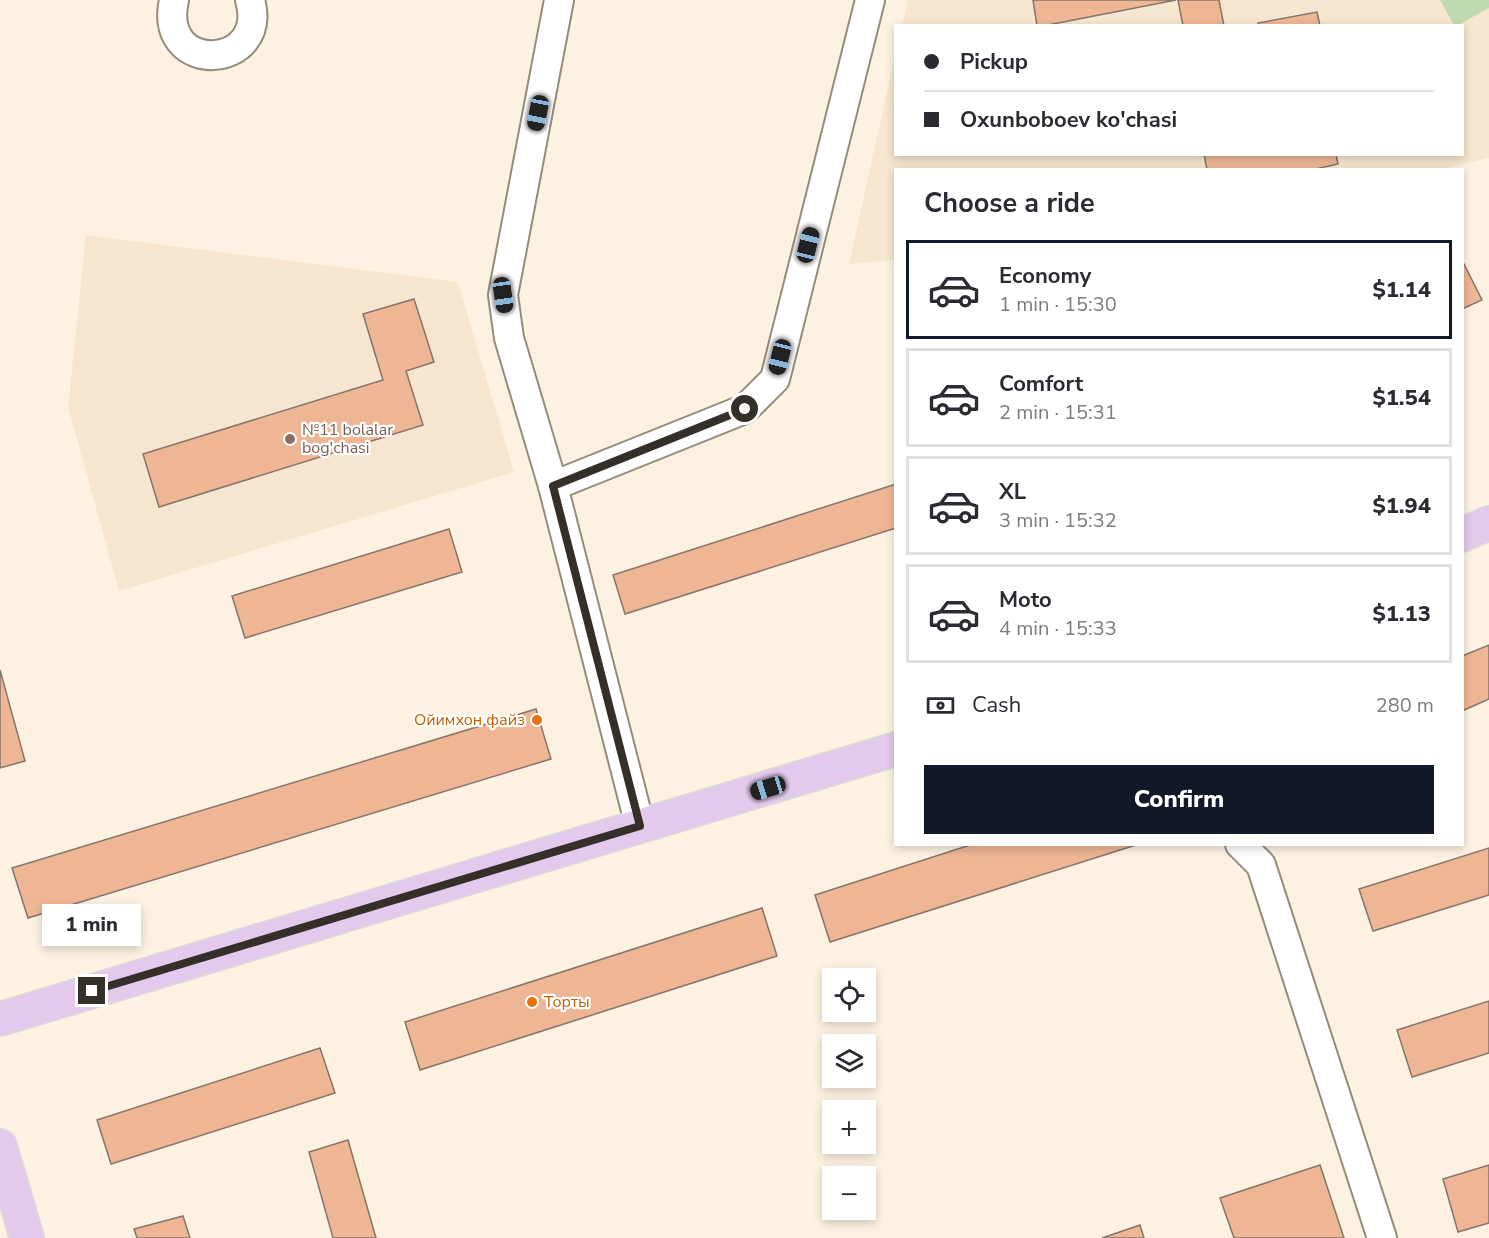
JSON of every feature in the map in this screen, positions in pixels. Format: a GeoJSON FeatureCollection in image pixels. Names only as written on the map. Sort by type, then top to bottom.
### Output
{"type":"FeatureCollection","features":[{"type":"Feature","properties":{"kind":"main road"},"geometry":{"type":"LineString","coordinates":[[1464,534],[1489,523]]}},
{"type":"Feature","properties":{"kind":"main road"},"geometry":{"type":"LineString","coordinates":[[0,1018],[894,750]]}},
{"type":"Feature","properties":{"kind":"main road"},"geometry":{"type":"LineString","coordinates":[[0,1146],[27,1238]]}},
{"type":"Feature","properties":{"kind":"street"},"geometry":{"type":"LineString","coordinates":[[174,0],[172,19],[178,38],[186,47],[210,56],[225,54],[237,48],[246,38],[252,25],[253,11],[250,0]]}},
{"type":"Feature","properties":{"kind":"street"},"geometry":{"type":"LineString","coordinates":[[559,0],[503,295],[509,338],[553,486],[640,826]]}},
{"type":"Feature","properties":{"kind":"street"},"geometry":{"type":"LineString","coordinates":[[553,486],[745,409],[775,379],[870,0]]}},
{"type":"Feature","properties":{"kind":"street"},"geometry":{"type":"LineString","coordinates":[[1242,846],[1261,865],[1382,1238]]}},
{"type":"Feature","properties":{"kind":"shaded area"},"geometry":{"type":"Polygon","coordinates":[[[908,0],[1489,0],[1489,158],[1446,168],[894,168],[894,260],[849,264],[894,60],[894,156],[1464,156],[1464,24],[902,24],[908,0]]]}},
{"type":"Feature","properties":{"kind":"shaded area","name":"№11 bolalar bog'chasi"},"geometry":{"type":"Polygon","coordinates":[[[86,235],[458,282],[514,472],[119,591],[68,407],[86,235]]]}},
{"type":"Feature","properties":{"kind":"green space"},"geometry":{"type":"Polygon","coordinates":[[[1440,0],[1489,0],[1489,8],[1460,24],[1453,24],[1440,0]]]}},
{"type":"Feature","properties":{"kind":"building"},"geometry":{"type":"Polygon","coordinates":[[[1033,0],[1176,0],[1053,24],[1037,24],[1033,0]]]}},
{"type":"Feature","properties":{"kind":"building"},"geometry":{"type":"Polygon","coordinates":[[[1178,0],[1219,0],[1224,24],[1183,24],[1178,0]]]}},
{"type":"Feature","properties":{"kind":"building"},"geometry":{"type":"Polygon","coordinates":[[[1317,12],[1320,24],[1258,24],[1317,12]]]}},
{"type":"Feature","properties":{"kind":"building"},"geometry":{"type":"Polygon","coordinates":[[[1204,156],[1336,156],[1338,164],[1320,168],[1207,168],[1204,156]]]}},
{"type":"Feature","properties":{"kind":"building"},"geometry":{"type":"Polygon","coordinates":[[[1464,264],[1482,300],[1464,308],[1464,264]]]}},
{"type":"Feature","properties":{"kind":"building"},"geometry":{"type":"Polygon","coordinates":[[[414,299],[434,362],[406,371],[423,425],[159,507],[143,454],[383,380],[363,314],[414,299]]]}},
{"type":"Feature","properties":{"kind":"building"},"geometry":{"type":"Polygon","coordinates":[[[894,485],[894,529],[625,614],[613,575],[894,485]]]}},
{"type":"Feature","properties":{"kind":"building"},"geometry":{"type":"Polygon","coordinates":[[[449,529],[462,572],[245,638],[232,596],[449,529]]]}},
{"type":"Feature","properties":{"kind":"building"},"geometry":{"type":"Polygon","coordinates":[[[1489,645],[1489,699],[1464,710],[1464,655],[1489,645]]]}},
{"type":"Feature","properties":{"kind":"building"},"geometry":{"type":"Polygon","coordinates":[[[0,670],[25,761],[0,768],[0,670]]]}},
{"type":"Feature","properties":{"kind":"building"},"geometry":{"type":"Polygon","coordinates":[[[536,709],[551,759],[28,918],[12,868],[536,709]]]}},
{"type":"Feature","properties":{"kind":"building"},"geometry":{"type":"Polygon","coordinates":[[[967,846],[1133,846],[830,942],[815,895],[967,846]]]}},
{"type":"Feature","properties":{"kind":"building"},"geometry":{"type":"Polygon","coordinates":[[[1489,848],[1489,895],[1373,931],[1359,889],[1489,848]]]}},
{"type":"Feature","properties":{"kind":"building"},"geometry":{"type":"Polygon","coordinates":[[[762,908],[777,956],[420,1070],[405,1022],[762,908]]]}},
{"type":"Feature","properties":{"kind":"building"},"geometry":{"type":"Polygon","coordinates":[[[1489,1001],[1489,1053],[1412,1077],[1397,1030],[1489,1001]]]}},
{"type":"Feature","properties":{"kind":"building"},"geometry":{"type":"Polygon","coordinates":[[[320,1048],[335,1093],[111,1164],[97,1120],[320,1048]]]}},
{"type":"Feature","properties":{"kind":"building"},"geometry":{"type":"Polygon","coordinates":[[[348,1140],[376,1238],[333,1238],[309,1152],[348,1140]]]}},
{"type":"Feature","properties":{"kind":"building"},"geometry":{"type":"Polygon","coordinates":[[[1320,1165],[1344,1238],[1234,1238],[1220,1198],[1320,1165]]]}},
{"type":"Feature","properties":{"kind":"building"},"geometry":{"type":"Polygon","coordinates":[[[1489,1165],[1489,1223],[1458,1232],[1443,1179],[1489,1165]]]}},
{"type":"Feature","properties":{"kind":"building"},"geometry":{"type":"Polygon","coordinates":[[[183,1216],[190,1238],[137,1238],[134,1229],[183,1216]]]}},
{"type":"Feature","properties":{"kind":"building"},"geometry":{"type":"Polygon","coordinates":[[[1140,1225],[1144,1238],[1102,1238],[1140,1225]]]}},
{"type":"Feature","properties":{"kind":"place","name":"№11 bolalar bog'chasi"},"geometry":{"type":"Point","coordinates":[290,439]}},
{"type":"Feature","properties":{"kind":"place","name":"Ойимхон файз"},"geometry":{"type":"Point","coordinates":[537,720]}},
{"type":"Feature","properties":{"kind":"place","name":"Торты"},"geometry":{"type":"Point","coordinates":[532,1002]}},
{"type":"Feature","properties":{"kind":"route"},"geometry":{"type":"LineString","coordinates":[[92,991],[640,826],[553,486],[745,409]]}}]}
